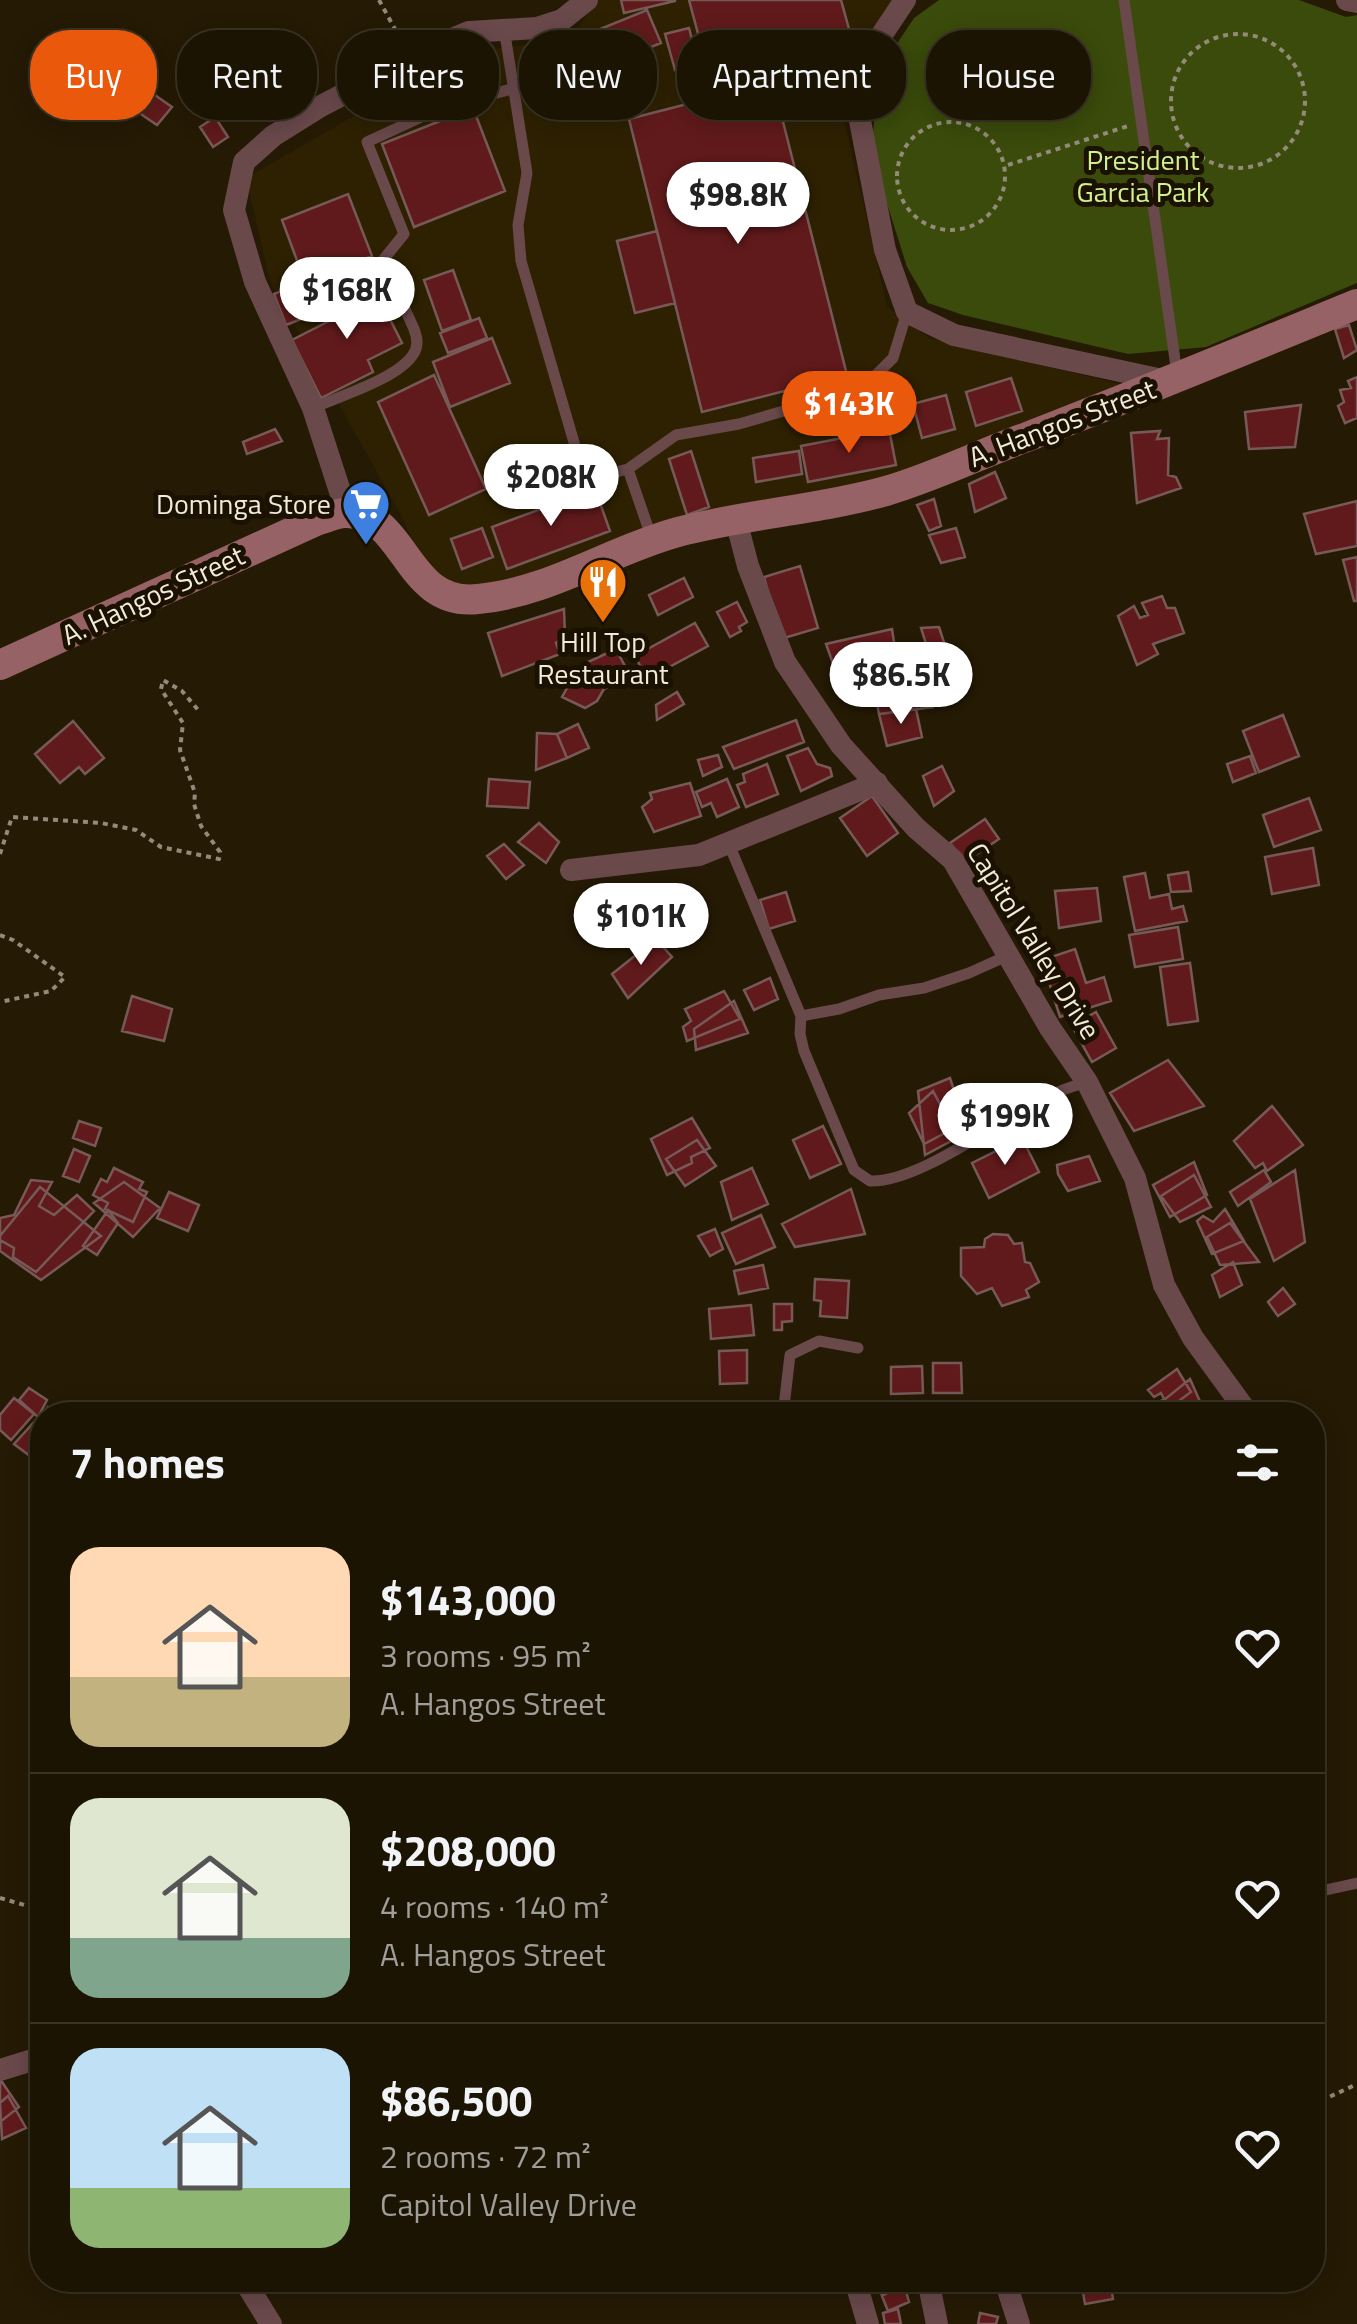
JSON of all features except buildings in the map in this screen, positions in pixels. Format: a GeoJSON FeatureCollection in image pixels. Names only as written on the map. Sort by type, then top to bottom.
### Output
{"type":"FeatureCollection","features":[{"type":"Feature","properties":{"kind":"street"},"geometry":{"type":"LineString","coordinates":[[487,30],[537,28],[562,20],[587,0]]}},
{"type":"Feature","properties":{"kind":"street"},"geometry":{"type":"LineString","coordinates":[[906,0],[878,39],[856,100],[885,250],[906,312],[954,336],[1174,380]]}},
{"type":"Feature","properties":{"kind":"street"},"geometry":{"type":"LineString","coordinates":[[1347,0],[1357,2]]}},
{"type":"Feature","properties":{"kind":"street"},"geometry":{"type":"LineString","coordinates":[[337,98],[273,136],[244,162],[234,210],[256,282],[314,408],[347,513]]}},
{"type":"Feature","properties":{"kind":"street","name":"A. Hangos Street"},"geometry":{"type":"LineString","coordinates":[[0,665],[318,520],[347,513],[370,520],[385,530],[426,584],[453,600],[481,599],[572,572],[652,540],[887,490],[1174,380],[1357,304]]}},
{"type":"Feature","properties":{"kind":"street","name":"Capitol Valley Drive"},"geometry":{"type":"LineString","coordinates":[[736,520],[748,566],[785,662],[840,745],[916,828],[954,860],[1050,1028],[1087,1082],[1135,1178],[1164,1285],[1193,1338],[1240,1402]]}},
{"type":"Feature","properties":{"kind":"street"},"geometry":{"type":"LineString","coordinates":[[571,870],[698,854],[877,783]]}},
{"type":"Feature","properties":{"kind":"street"},"geometry":{"type":"LineString","coordinates":[[0,2070],[30,2060]]}},
{"type":"Feature","properties":{"kind":"street"},"geometry":{"type":"LineString","coordinates":[[251,2292],[271,2324]]}},
{"type":"Feature","properties":{"kind":"street"},"geometry":{"type":"LineString","coordinates":[[859,2292],[868,2324]]}},
{"type":"Feature","properties":{"kind":"street"},"geometry":{"type":"LineString","coordinates":[[930,2292],[936,2324]]}},
{"type":"Feature","properties":{"kind":"street"},"geometry":{"type":"LineString","coordinates":[[1009,2292],[1020,2324]]}},
{"type":"Feature","properties":{"kind":"lane"},"geometry":{"type":"LineString","coordinates":[[1124,0],[1174,380]]}},
{"type":"Feature","properties":{"kind":"lane"},"geometry":{"type":"LineString","coordinates":[[504,28],[527,173],[518,225],[521,261],[586,480],[628,470],[676,435],[739,424],[863,388],[893,358],[906,312]]}},
{"type":"Feature","properties":{"kind":"lane"},"geometry":{"type":"LineString","coordinates":[[314,408],[393,372],[416,351],[414,329],[382,260],[404,234],[367,142],[444,106],[512,89]]}},
{"type":"Feature","properties":{"kind":"lane"},"geometry":{"type":"LineString","coordinates":[[628,470],[652,540]]}},
{"type":"Feature","properties":{"kind":"lane"},"geometry":{"type":"LineString","coordinates":[[728,842],[801,1016],[800,1034],[854,1170],[870,1181],[894,1178],[1058,1092],[1087,1082]]}},
{"type":"Feature","properties":{"kind":"lane"},"geometry":{"type":"LineString","coordinates":[[801,1016],[879,995],[924,988],[969,974],[1008,955]]}},
{"type":"Feature","properties":{"kind":"lane"},"geometry":{"type":"LineString","coordinates":[[785,1402],[790,1355],[819,1342],[858,1348]]}},
{"type":"Feature","properties":{"kind":"lane"},"geometry":{"type":"LineString","coordinates":[[1325,1890],[1357,1883]]}},
{"type":"Feature","properties":{"kind":"path"},"geometry":{"type":"LineString","coordinates":[[379,0],[395,30]]}},
{"type":"Feature","properties":{"kind":"path"},"geometry":{"type":"LineString","coordinates":[[1224,34],[1260,36],[1290,55],[1306,87],[1303,122],[1284,152],[1252,168],[1216,166],[1187,146],[1171,115],[1173,79],[1193,50],[1224,34]]}},
{"type":"Feature","properties":{"kind":"path"},"geometry":{"type":"LineString","coordinates":[[941,122],[970,124],[993,140],[1006,166],[1004,194],[988,218],[962,231],[933,229],[909,213],[896,187],[898,158],[915,134],[941,122]]}},
{"type":"Feature","properties":{"kind":"path"},"geometry":{"type":"LineString","coordinates":[[1006,166],[1142,122]]}},
{"type":"Feature","properties":{"kind":"path"},"geometry":{"type":"LineString","coordinates":[[0,854],[12,817],[101,823],[136,830],[161,847],[219,859],[220,852],[201,826],[194,804],[195,793],[180,750],[182,723],[161,689],[163,680],[182,692],[199,711]]}},
{"type":"Feature","properties":{"kind":"path"},"geometry":{"type":"LineString","coordinates":[[0,935],[64,977],[51,991],[0,1002]]}},
{"type":"Feature","properties":{"kind":"path"},"geometry":{"type":"LineString","coordinates":[[0,1898],[30,1906]]}},
{"type":"Feature","properties":{"kind":"path"},"geometry":{"type":"LineString","coordinates":[[1325,2099],[1357,2084]]}},
{"type":"Feature","properties":{"kind":"shaded area"},"geometry":{"type":"Polygon","coordinates":[[[595,0],[892,0],[875,30],[677,30],[677,120],[844,120],[887,306],[929,338],[1123,385],[868,492],[484,590],[433,586],[401,515],[270,281],[246,178],[347,120],[499,120],[499,48],[519,46],[519,120],[657,120],[657,30],[569,30],[580,26],[595,0]]]}},
{"type":"Feature","properties":{"kind":"green space","name":"President Garcia Park"},"geometry":{"type":"Polygon","coordinates":[[[939,0],[1299,0],[1346,17],[1357,15],[1357,283],[1206,347],[1128,354],[928,303],[907,267],[871,153],[874,120],[906,120],[906,30],[914,18],[939,0]]]}},
{"type":"Feature","properties":{"kind":"place","name":"Dominga Store"},"geometry":{"type":"Point","coordinates":[366,546]}},
{"type":"Feature","properties":{"kind":"place","name":"Hill Top Restaurant"},"geometry":{"type":"Point","coordinates":[603,624]}}]}
